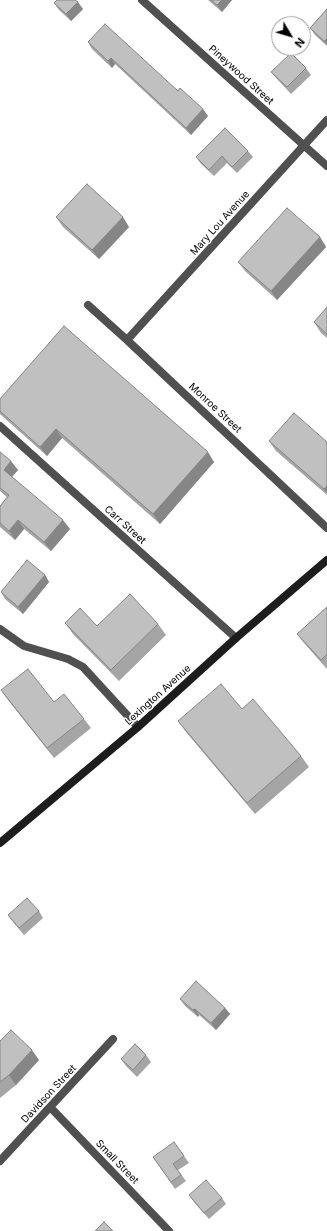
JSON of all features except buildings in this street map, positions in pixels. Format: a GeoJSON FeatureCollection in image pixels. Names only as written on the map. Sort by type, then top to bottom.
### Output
{"type":"FeatureCollection","features":[{"type":"Feature","properties":{"kind":"main road","name":"Lexington Avenue"},"geometry":{"type":"LineString","coordinates":[[0,843],[138,727],[236,638],[327,560]]}},
{"type":"Feature","properties":{"kind":"street","name":"Pineywood Street"},"geometry":{"type":"LineString","coordinates":[[142,0],[327,166]]}},
{"type":"Feature","properties":{"kind":"street","name":"Mary Lou Avenue"},"geometry":{"type":"LineString","coordinates":[[127,340],[327,120]]}},
{"type":"Feature","properties":{"kind":"street","name":"Monroe Street"},"geometry":{"type":"LineString","coordinates":[[88,305],[327,528]]}},
{"type":"Feature","properties":{"kind":"street","name":"Carr Street"},"geometry":{"type":"LineString","coordinates":[[0,426],[236,638]]}},
{"type":"Feature","properties":{"kind":"street"},"geometry":{"type":"LineString","coordinates":[[0,629],[24,646],[68,659],[83,667],[138,727]]}},
{"type":"Feature","properties":{"kind":"street","name":"Davidson Street"},"geometry":{"type":"LineString","coordinates":[[0,1161],[51,1108],[113,1039]]}},
{"type":"Feature","properties":{"kind":"street","name":"Small Street"},"geometry":{"type":"LineString","coordinates":[[51,1108],[169,1231]]}}]}
